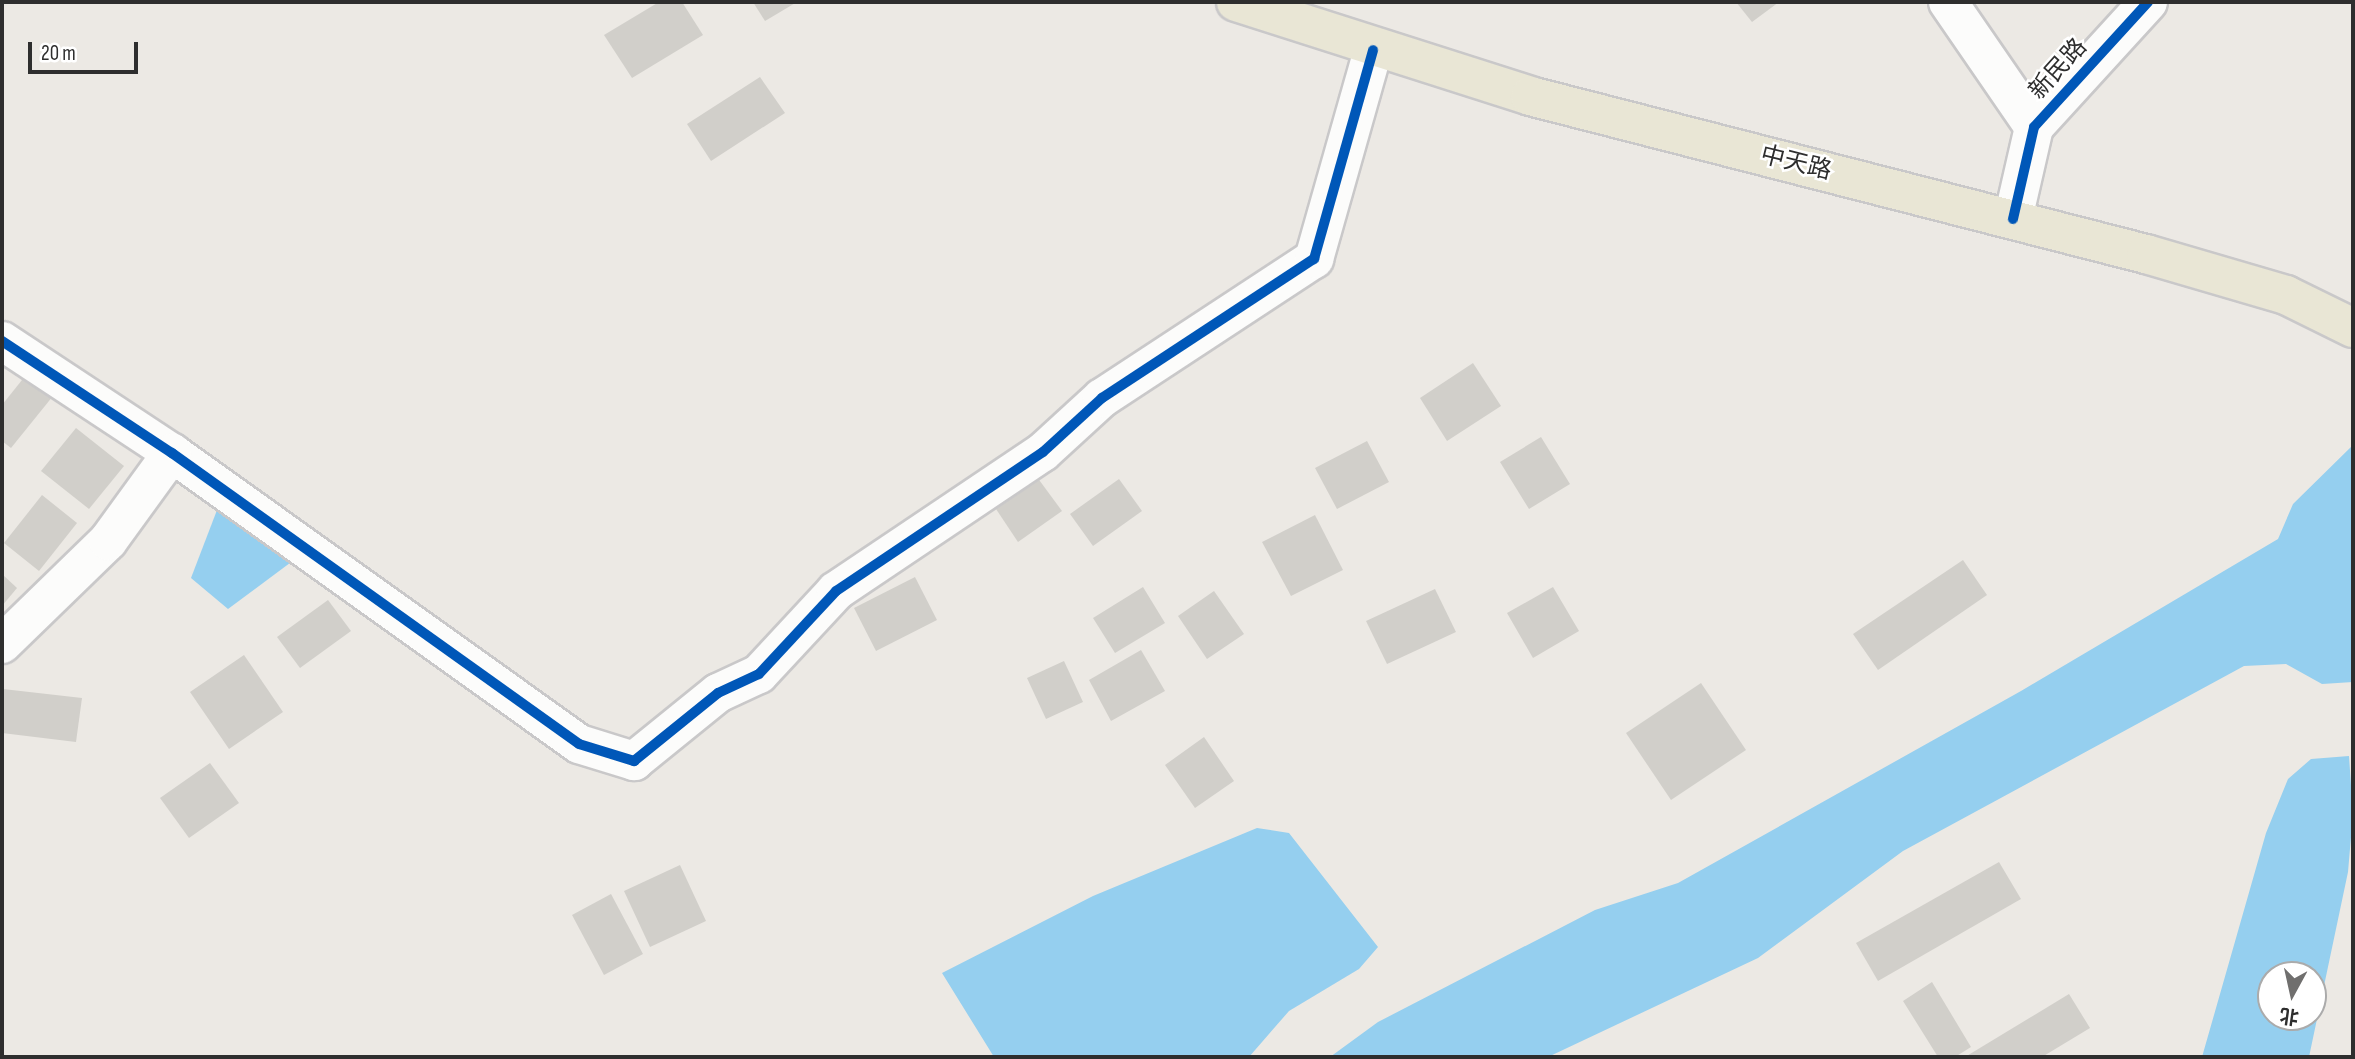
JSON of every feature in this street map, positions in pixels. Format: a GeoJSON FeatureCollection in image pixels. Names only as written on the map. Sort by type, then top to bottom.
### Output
{"type":"FeatureCollection","features":[{"type":"Feature","properties":{"kind":"main road","name":"中天路"},"geometry":{"type":"LineString","coordinates":[[1236,2],[1373,50],[1530,96],[2013,219],[2286,295],[2353,328]]}},
{"type":"Feature","properties":{"kind":"street"},"geometry":{"type":"LineString","coordinates":[[1948,2],[2034,127]]}},
{"type":"Feature","properties":{"kind":"street","name":"新民路"},"geometry":{"type":"LineString","coordinates":[[2013,219],[2034,127],[2148,2]]}},
{"type":"Feature","properties":{"kind":"street"},"geometry":{"type":"LineString","coordinates":[[2,341],[172,453],[579,744],[634,761],[718,693],[760,674],[836,591],[1043,452],[1102,398],[1314,259],[1373,50]]}},
{"type":"Feature","properties":{"kind":"street"},"geometry":{"type":"LineString","coordinates":[[2,644],[108,541],[172,453]]}},
{"type":"Feature","properties":{"kind":"water"},"geometry":{"type":"Polygon","coordinates":[[[2353,445],[2353,682],[2322,684],[2286,664],[2244,666],[1903,851],[1758,958],[1548,1057],[1330,1057],[1378,1022],[1595,910],[1678,883],[2021,691],[2278,539],[2293,504],[2353,445]]]}},
{"type":"Feature","properties":{"kind":"water"},"geometry":{"type":"Polygon","coordinates":[[[222,497],[302,554],[228,609],[191,578],[222,497]]]}},
{"type":"Feature","properties":{"kind":"water"},"geometry":{"type":"Polygon","coordinates":[[[2349,756],[2353,814],[2348,872],[2327,972],[2327,961],[2257,961],[2257,1031],[2314,1031],[2309,1057],[2202,1057],[2266,833],[2288,779],[2311,759],[2349,756]]]}},
{"type":"Feature","properties":{"kind":"water"},"geometry":{"type":"Polygon","coordinates":[[[1257,828],[1289,833],[1378,947],[1359,969],[1289,1011],[1249,1057],[994,1057],[942,973],[1093,896],[1257,828]]]}},
{"type":"Feature","properties":{"kind":"building"},"geometry":{"type":"Polygon","coordinates":[[[659,2],[682,2],[703,35],[632,78],[604,35],[659,2]]]}},
{"type":"Feature","properties":{"kind":"building"},"geometry":{"type":"Polygon","coordinates":[[[753,2],[797,2],[765,21],[753,2]]]}},
{"type":"Feature","properties":{"kind":"building"},"geometry":{"type":"Polygon","coordinates":[[[1736,2],[1779,2],[1752,22],[1736,2]]]}},
{"type":"Feature","properties":{"kind":"building"},"geometry":{"type":"Polygon","coordinates":[[[760,77],[785,113],[711,161],[687,124],[760,77]]]}},
{"type":"Feature","properties":{"kind":"building"},"geometry":{"type":"Polygon","coordinates":[[[1473,363],[1501,406],[1447,441],[1420,398],[1473,363]]]}},
{"type":"Feature","properties":{"kind":"building"},"geometry":{"type":"Polygon","coordinates":[[[26,375],[53,396],[11,448],[2,441],[2,405],[26,375]]]}},
{"type":"Feature","properties":{"kind":"building"},"geometry":{"type":"Polygon","coordinates":[[[76,428],[124,466],[89,509],[41,471],[76,428]]]}},
{"type":"Feature","properties":{"kind":"building"},"geometry":{"type":"Polygon","coordinates":[[[1541,437],[1570,484],[1529,509],[1500,462],[1541,437]]]}},
{"type":"Feature","properties":{"kind":"building"},"geometry":{"type":"Polygon","coordinates":[[[1367,441],[1389,482],[1337,509],[1315,468],[1367,441]]]}},
{"type":"Feature","properties":{"kind":"building"},"geometry":{"type":"Polygon","coordinates":[[[1034,473],[1062,511],[1018,542],[992,503],[1034,473]]]}},
{"type":"Feature","properties":{"kind":"building"},"geometry":{"type":"Polygon","coordinates":[[[1119,479],[1142,511],[1093,546],[1070,514],[1119,479]]]}},
{"type":"Feature","properties":{"kind":"building"},"geometry":{"type":"Polygon","coordinates":[[[42,495],[77,523],[39,571],[4,543],[42,495]]]}},
{"type":"Feature","properties":{"kind":"building"},"geometry":{"type":"Polygon","coordinates":[[[1315,515],[1343,570],[1291,596],[1262,542],[1315,515]]]}},
{"type":"Feature","properties":{"kind":"building"},"geometry":{"type":"Polygon","coordinates":[[[1963,560],[1987,595],[1878,670],[1853,634],[1963,560]]]}},
{"type":"Feature","properties":{"kind":"building"},"geometry":{"type":"Polygon","coordinates":[[[2,574],[17,588],[2,606],[2,574]]]}},
{"type":"Feature","properties":{"kind":"building"},"geometry":{"type":"Polygon","coordinates":[[[915,577],[937,620],[876,651],[854,608],[915,577]]]}},
{"type":"Feature","properties":{"kind":"building"},"geometry":{"type":"Polygon","coordinates":[[[1143,587],[1165,623],[1115,653],[1093,618],[1143,587]]]}},
{"type":"Feature","properties":{"kind":"building"},"geometry":{"type":"Polygon","coordinates":[[[1553,587],[1579,631],[1533,658],[1507,613],[1553,587]]]}},
{"type":"Feature","properties":{"kind":"building"},"geometry":{"type":"Polygon","coordinates":[[[1435,589],[1456,632],[1387,664],[1366,621],[1435,589]]]}},
{"type":"Feature","properties":{"kind":"building"},"geometry":{"type":"Polygon","coordinates":[[[1214,591],[1244,634],[1207,659],[1178,616],[1214,591]]]}},
{"type":"Feature","properties":{"kind":"building"},"geometry":{"type":"Polygon","coordinates":[[[328,600],[351,631],[300,668],[277,637],[328,600]]]}},
{"type":"Feature","properties":{"kind":"building"},"geometry":{"type":"Polygon","coordinates":[[[1141,650],[1165,691],[1111,721],[1089,680],[1141,650]]]}},
{"type":"Feature","properties":{"kind":"building"},"geometry":{"type":"Polygon","coordinates":[[[244,655],[283,712],[229,749],[190,692],[244,655]]]}},
{"type":"Feature","properties":{"kind":"building"},"geometry":{"type":"Polygon","coordinates":[[[1064,661],[1083,702],[1046,719],[1027,678],[1064,661]]]}},
{"type":"Feature","properties":{"kind":"building"},"geometry":{"type":"Polygon","coordinates":[[[1701,683],[1746,750],[1671,800],[1626,733],[1701,683]]]}},
{"type":"Feature","properties":{"kind":"building"},"geometry":{"type":"Polygon","coordinates":[[[3,689],[82,698],[76,742],[2,733],[3,689]]]}},
{"type":"Feature","properties":{"kind":"building"},"geometry":{"type":"Polygon","coordinates":[[[1204,737],[1234,781],[1195,808],[1165,765],[1204,737]]]}},
{"type":"Feature","properties":{"kind":"building"},"geometry":{"type":"Polygon","coordinates":[[[210,763],[239,803],[189,838],[160,798],[210,763]]]}},
{"type":"Feature","properties":{"kind":"building"},"geometry":{"type":"Polygon","coordinates":[[[1999,862],[2021,899],[1878,981],[1856,943],[1999,862]]]}},
{"type":"Feature","properties":{"kind":"building"},"geometry":{"type":"Polygon","coordinates":[[[680,865],[706,921],[650,947],[624,891],[680,865]]]}},
{"type":"Feature","properties":{"kind":"building"},"geometry":{"type":"Polygon","coordinates":[[[611,894],[643,954],[604,975],[572,915],[611,894]]]}},
{"type":"Feature","properties":{"kind":"building"},"geometry":{"type":"Polygon","coordinates":[[[1932,982],[1971,1047],[1955,1057],[1938,1057],[1903,1001],[1932,982]]]}},
{"type":"Feature","properties":{"kind":"building"},"geometry":{"type":"Polygon","coordinates":[[[2069,994],[2090,1028],[2042,1057],[1965,1057],[2069,994]]]}},
{"type":"Feature","properties":{"kind":"cycle path"},"geometry":{"type":"LineString","coordinates":[[2013,219],[2034,127],[2148,2]]}},
{"type":"Feature","properties":{"kind":"cycle path"},"geometry":{"type":"LineString","coordinates":[[2,341],[172,453],[579,744],[634,761],[718,693],[759,674],[836,591],[1043,452],[1102,398],[1314,259],[1373,50]]}}]}
